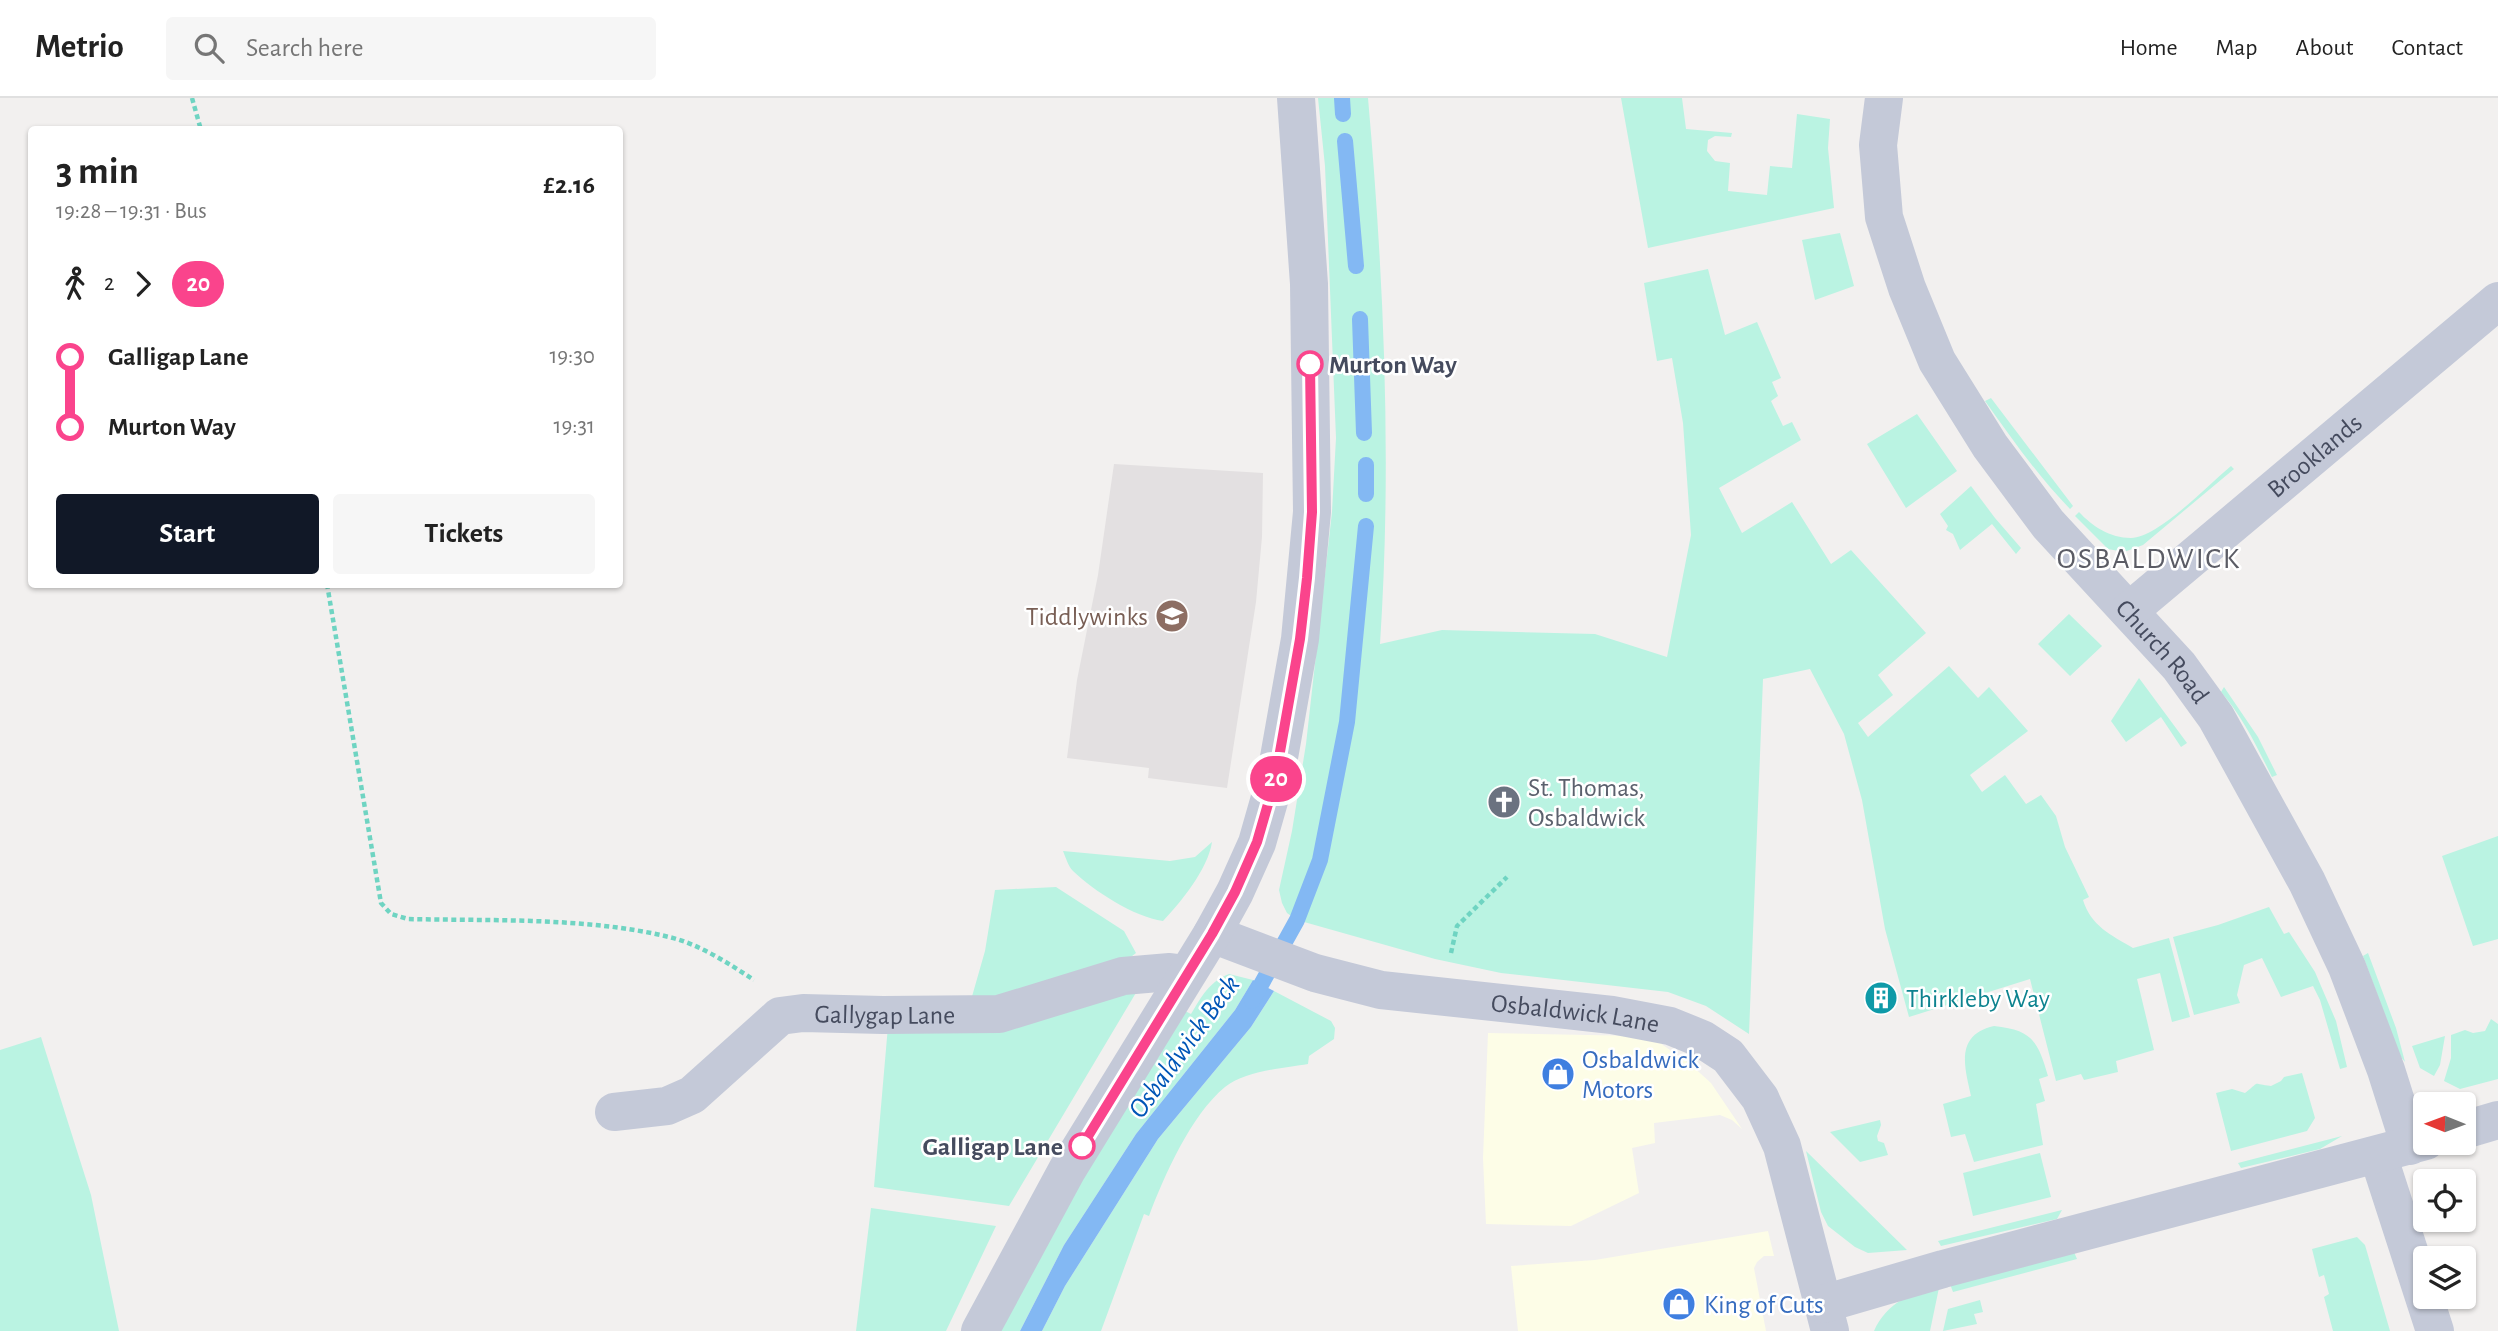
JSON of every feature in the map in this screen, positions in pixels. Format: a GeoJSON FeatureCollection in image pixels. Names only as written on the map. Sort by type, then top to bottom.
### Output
{"type":"FeatureCollection","features":[{"type":"Feature","properties":{"kind":"street"},"geometry":{"type":"LineString","coordinates":[[980,1331],[1067,1170],[1186,974],[1229,940],[1235,892],[1257,842],[1275,780],[1300,639],[1312,512],[1310,293],[1296,98]]}},
{"type":"Feature","properties":{"kind":"street","name":"Church Road"},"geometry":{"type":"LineString","coordinates":[[1884,98],[1878,145],[1884,217],[1907,288],[1937,361],[1990,446],[2048,524],[2179,666],[2216,717],[2295,860],[2347,967],[2386,1070],[2404,1147],[2435,1331]]}},
{"type":"Feature","properties":{"kind":"street","name":"Brooklands"},"geometry":{"type":"LineString","coordinates":[[2129,611],[2498,301]]}},
{"type":"Feature","properties":{"kind":"street","name":"Osbaldwick Lane"},"geometry":{"type":"LineString","coordinates":[[1229,940],[1315,973],[1381,990],[1612,1015],[1670,1026],[1703,1039],[1728,1056],[1760,1098],[1782,1146],[1826,1317]]}},
{"type":"Feature","properties":{"kind":"street","name":"Gallygap Lane"},"geometry":{"type":"LineString","coordinates":[[614,1112],[667,1105],[692,1095],[780,1016],[803,1013],[999,1014],[1123,976],[1170,972],[1186,974]]}},
{"type":"Feature","properties":{"kind":"street"},"geometry":{"type":"LineString","coordinates":[[2476,1126],[2498,1120]]}},
{"type":"Feature","properties":{"kind":"street"},"geometry":{"type":"LineString","coordinates":[[1826,1317],[1943,1269],[2404,1147]]}},
{"type":"Feature","properties":{"kind":"path"},"geometry":{"type":"LineString","coordinates":[[192,98],[200,126]]}},
{"type":"Feature","properties":{"kind":"path"},"geometry":{"type":"LineString","coordinates":[[328,588],[382,903],[391,914],[408,919],[575,923],[670,937],[724,960],[803,1013]]}},
{"type":"Feature","properties":{"kind":"path"},"geometry":{"type":"LineString","coordinates":[[1440,998],[1457,926],[1507,877]]}},
{"type":"Feature","properties":{"kind":"shaded area","name":"Tiddlywinks"},"geometry":{"type":"Polygon","coordinates":[[[1114,464],[1263,473],[1262,537],[1256,602],[1227,788],[1148,778],[1149,768],[1067,758],[1077,680],[1098,575],[1114,464]]]}},
{"type":"Feature","properties":{"kind":"shaded area"},"geometry":{"type":"Polygon","coordinates":[[[1488,1033],[1639,1036],[1660,1043],[1711,1083],[1742,1129],[1732,1120],[1720,1115],[1654,1123],[1655,1143],[1632,1148],[1639,1193],[1571,1226],[1486,1224],[1483,1158],[1488,1033]]]}},
{"type":"Feature","properties":{"kind":"shaded area"},"geometry":{"type":"Polygon","coordinates":[[[1768,1231],[1774,1256],[1764,1256],[1754,1268],[1766,1331],[1518,1331],[1511,1266],[1595,1260],[1768,1231]]]}},
{"type":"Feature","properties":{"kind":"green space"},"geometry":{"type":"Polygon","coordinates":[[[1318,98],[1368,98],[1382,303],[1386,439],[1380,644],[1442,630],[1595,634],[1667,657],[1691,535],[1683,423],[1672,358],[1657,361],[1644,283],[1708,269],[1725,335],[1757,322],[1781,378],[1772,382],[1778,396],[1771,401],[1783,426],[1792,422],[1801,440],[1719,488],[1742,533],[1792,502],[1831,564],[1851,550],[1926,633],[1878,675],[1893,695],[1858,723],[1868,737],[1949,666],[1978,698],[1989,687],[2028,731],[1970,775],[1982,792],[2005,775],[2026,804],[2041,795],[2056,816],[2065,847],[2089,897],[2083,900],[2087,909],[2103,929],[2133,948],[2169,938],[2190,1017],[2172,1022],[2160,973],[2137,979],[2154,1050],[2116,1061],[2118,1072],[2084,1080],[2081,1074],[2056,1081],[2030,979],[1909,1017],[1885,929],[1862,800],[1844,734],[1810,669],[1763,679],[1749,1034],[1706,1006],[1668,992],[1501,973],[1435,959],[1297,920],[1287,913],[1279,890],[1306,744],[1332,512],[1336,438],[1325,166],[1318,98]]]}},
{"type":"Feature","properties":{"kind":"green space"},"geometry":{"type":"Polygon","coordinates":[[[1621,98],[1682,98],[1686,129],[1732,133],[1731,137],[1715,136],[1708,140],[1707,151],[1715,161],[1730,163],[1728,191],[1767,195],[1770,166],[1792,168],[1797,114],[1830,119],[1828,148],[1834,208],[1648,248],[1621,98]]]}},
{"type":"Feature","properties":{"kind":"green space"},"geometry":{"type":"Polygon","coordinates":[[[1840,233],[1854,286],[1815,300],[1802,240],[1840,233]]]}},
{"type":"Feature","properties":{"kind":"green space"},"geometry":{"type":"Polygon","coordinates":[[[1991,398],[2073,506],[2070,509],[2036,470],[1985,401],[1991,398]]]}},
{"type":"Feature","properties":{"kind":"green space"},"geometry":{"type":"Polygon","coordinates":[[[1917,414],[1957,471],[1906,508],[1867,444],[1917,414]]]}},
{"type":"Feature","properties":{"kind":"green space"},"geometry":{"type":"Polygon","coordinates":[[[2231,466],[2234,469],[2143,545],[2124,552],[2108,549],[2075,516],[2079,512],[2096,526],[2116,536],[2142,536],[2169,520],[2231,466]]]}},
{"type":"Feature","properties":{"kind":"green space"},"geometry":{"type":"Polygon","coordinates":[[[1971,486],[2021,548],[2016,554],[1992,524],[1960,550],[1953,534],[1946,530],[1948,526],[1940,514],[1971,486]]]}},
{"type":"Feature","properties":{"kind":"green space"},"geometry":{"type":"Polygon","coordinates":[[[2069,614],[2102,646],[2070,676],[2038,644],[2069,614]]]}},
{"type":"Feature","properties":{"kind":"green space"},"geometry":{"type":"Polygon","coordinates":[[[2139,678],[2187,743],[2181,747],[2161,717],[2126,742],[2111,721],[2139,678]]]}},
{"type":"Feature","properties":{"kind":"green space"},"geometry":{"type":"Polygon","coordinates":[[[2224,687],[2258,737],[2277,775],[2272,777],[2243,722],[2221,692],[2224,687]]]}},
{"type":"Feature","properties":{"kind":"green space"},"geometry":{"type":"Polygon","coordinates":[[[2498,836],[2498,939],[2473,946],[2442,856],[2498,836]]]}},
{"type":"Feature","properties":{"kind":"green space"},"geometry":{"type":"Polygon","coordinates":[[[1212,842],[1199,874],[1163,921],[1127,909],[1103,895],[1073,871],[1063,851],[1170,861],[1195,857],[1212,842]]]}},
{"type":"Feature","properties":{"kind":"green space"},"geometry":{"type":"Polygon","coordinates":[[[1056,887],[1124,931],[1136,953],[1123,963],[1045,989],[971,1000],[985,951],[995,890],[1056,887]]]}},
{"type":"Feature","properties":{"kind":"green space"},"geometry":{"type":"Polygon","coordinates":[[[2269,907],[2284,934],[2289,932],[2315,972],[2336,1021],[2347,1067],[2340,1069],[2320,1000],[2313,986],[2281,997],[2262,958],[2244,965],[2237,995],[2240,1003],[2194,1015],[2173,937],[2269,907]]]}},
{"type":"Feature","properties":{"kind":"green space"},"geometry":{"type":"Polygon","coordinates":[[[2368,953],[2396,1028],[2405,1062],[2400,1056],[2363,956],[2368,953]]]}},
{"type":"Feature","properties":{"kind":"green space"},"geometry":{"type":"Polygon","coordinates":[[[1229,974],[1253,980],[1235,1010],[1136,1134],[1064,1245],[1020,1331],[998,1331],[1040,1250],[1183,1010],[1191,1014],[1211,985],[1229,974]]]}},
{"type":"Feature","properties":{"kind":"green space"},"geometry":{"type":"Polygon","coordinates":[[[1137,991],[1009,1206],[874,1187],[888,1026],[1137,991]]]}},
{"type":"Feature","properties":{"kind":"green space"},"geometry":{"type":"Polygon","coordinates":[[[1274,991],[1331,1021],[1335,1028],[1334,1039],[1309,1056],[1308,1064],[1243,1077],[1225,1087],[1213,1099],[1180,1147],[1149,1216],[1144,1214],[1101,1331],[1042,1331],[1065,1286],[1158,1139],[1251,1027],[1274,991]]]}},
{"type":"Feature","properties":{"kind":"green space"},"geometry":{"type":"Polygon","coordinates":[[[2491,1019],[2498,1024],[2498,1079],[2460,1089],[2444,1081],[2451,1058],[2451,1035],[2465,1030],[2473,1033],[2485,1031],[2491,1019]]]}},
{"type":"Feature","properties":{"kind":"green space"},"geometry":{"type":"Polygon","coordinates":[[[1994,1026],[2025,1034],[2032,1039],[2041,1054],[2048,1076],[2039,1079],[2045,1101],[2036,1104],[2043,1145],[1974,1162],[1965,1134],[1951,1137],[1943,1104],[1971,1096],[1965,1054],[1973,1037],[1981,1030],[1994,1026]]]}},
{"type":"Feature","properties":{"kind":"green space"},"geometry":{"type":"Polygon","coordinates":[[[2445,1036],[2440,1065],[2434,1076],[2420,1068],[2412,1046],[2445,1036]]]}},
{"type":"Feature","properties":{"kind":"green space"},"geometry":{"type":"Polygon","coordinates":[[[41,1037],[91,1195],[119,1331],[0,1331],[0,1050],[41,1037]]]}},
{"type":"Feature","properties":{"kind":"green space"},"geometry":{"type":"Polygon","coordinates":[[[2302,1073],[2315,1118],[2307,1131],[2231,1151],[2216,1093],[2232,1089],[2245,1093],[2256,1084],[2271,1086],[2284,1077],[2302,1073]]]}},
{"type":"Feature","properties":{"kind":"green space"},"geometry":{"type":"Polygon","coordinates":[[[1880,1120],[1878,1141],[1884,1143],[1888,1155],[1860,1162],[1830,1132],[1880,1120]]]}},
{"type":"Feature","properties":{"kind":"green space"},"geometry":{"type":"Polygon","coordinates":[[[2342,1136],[2320,1149],[2241,1168],[2238,1163],[2342,1136]]]}},
{"type":"Feature","properties":{"kind":"green space"},"geometry":{"type":"Polygon","coordinates":[[[1806,1151],[1907,1250],[1868,1253],[1855,1247],[1828,1226],[1821,1212],[1806,1151]]]}},
{"type":"Feature","properties":{"kind":"green space"},"geometry":{"type":"Polygon","coordinates":[[[2040,1153],[2051,1197],[1973,1216],[1963,1173],[2040,1153]]]}},
{"type":"Feature","properties":{"kind":"green space"},"geometry":{"type":"Polygon","coordinates":[[[871,1208],[996,1226],[946,1331],[856,1331],[871,1208]]]}},
{"type":"Feature","properties":{"kind":"green space"},"geometry":{"type":"Polygon","coordinates":[[[2062,1210],[2057,1219],[1941,1246],[1938,1241],[2062,1210]]]}},
{"type":"Feature","properties":{"kind":"green space"},"geometry":{"type":"Polygon","coordinates":[[[2357,1237],[2365,1245],[2390,1331],[2333,1331],[2324,1297],[2329,1294],[2324,1275],[2319,1277],[2312,1249],[2357,1237]]]}},
{"type":"Feature","properties":{"kind":"green space"},"geometry":{"type":"Polygon","coordinates":[[[2074,1252],[2077,1259],[1953,1292],[1950,1284],[2074,1252]]]}},
{"type":"Feature","properties":{"kind":"green space"},"geometry":{"type":"Polygon","coordinates":[[[1940,1283],[1930,1331],[1874,1331],[1879,1321],[1901,1300],[1940,1283]]]}},
{"type":"Feature","properties":{"kind":"green space"},"geometry":{"type":"Polygon","coordinates":[[[1980,1300],[1983,1312],[1974,1314],[1977,1324],[1943,1331],[1948,1309],[1980,1300]]]}},
{"type":"Feature","properties":{"kind":"water"},"geometry":{"type":"Polygon","coordinates":[[[1253,980],[1274,991],[1251,1027],[1158,1139],[1065,1286],[1042,1331],[1020,1331],[1064,1245],[1136,1134],[1235,1010],[1253,980]]]}},
{"type":"Feature","properties":{"kind":"waterway","name":"Osbaldwick Beck"},"geometry":{"type":"LineString","coordinates":[[1342,98],[1343,114]]}},
{"type":"Feature","properties":{"kind":"waterway","name":"Osbaldwick Beck"},"geometry":{"type":"LineString","coordinates":[[1345,141],[1356,266]]}},
{"type":"Feature","properties":{"kind":"waterway","name":"Osbaldwick Beck"},"geometry":{"type":"LineString","coordinates":[[1360,319],[1364,433]]}},
{"type":"Feature","properties":{"kind":"waterway","name":"Osbaldwick Beck"},"geometry":{"type":"LineString","coordinates":[[1366,465],[1366,494]]}},
{"type":"Feature","properties":{"kind":"waterway","name":"Osbaldwick Beck"},"geometry":{"type":"LineString","coordinates":[[1252,1001],[1297,920],[1320,860],[1347,722],[1366,526]]}},
{"type":"Feature","properties":{"kind":"bus line","name":"20"},"geometry":{"type":"LineString","coordinates":[[1082,1146],[1212,934],[1235,892],[1257,842],[1275,780],[1300,639],[1307,578],[1312,512],[1310,364]]}},
{"type":"Feature","properties":{"kind":"place","name":"Murton Way"},"geometry":{"type":"Point","coordinates":[1310,364]}},
{"type":"Feature","properties":{"kind":"place","name":"Tiddlywinks"},"geometry":{"type":"Point","coordinates":[1172,616]}},
{"type":"Feature","properties":{"kind":"place","name":"St. Thomas, Osbaldwick"},"geometry":{"type":"Point","coordinates":[1504,802]}},
{"type":"Feature","properties":{"kind":"place","name":"Thirkleby Way"},"geometry":{"type":"Point","coordinates":[1881,998]}},
{"type":"Feature","properties":{"kind":"place","name":"Osbaldwick Motors"},"geometry":{"type":"Point","coordinates":[1558,1074]}},
{"type":"Feature","properties":{"kind":"place","name":"Galligap Lane"},"geometry":{"type":"Point","coordinates":[1082,1146]}},
{"type":"Feature","properties":{"kind":"place","name":"King of Cuts"},"geometry":{"type":"Point","coordinates":[1679,1304]}},
{"type":"Feature","properties":{"kind":"district","name":"OSBALDWICK"},"geometry":{"type":"Point","coordinates":[2149,558]}}]}
